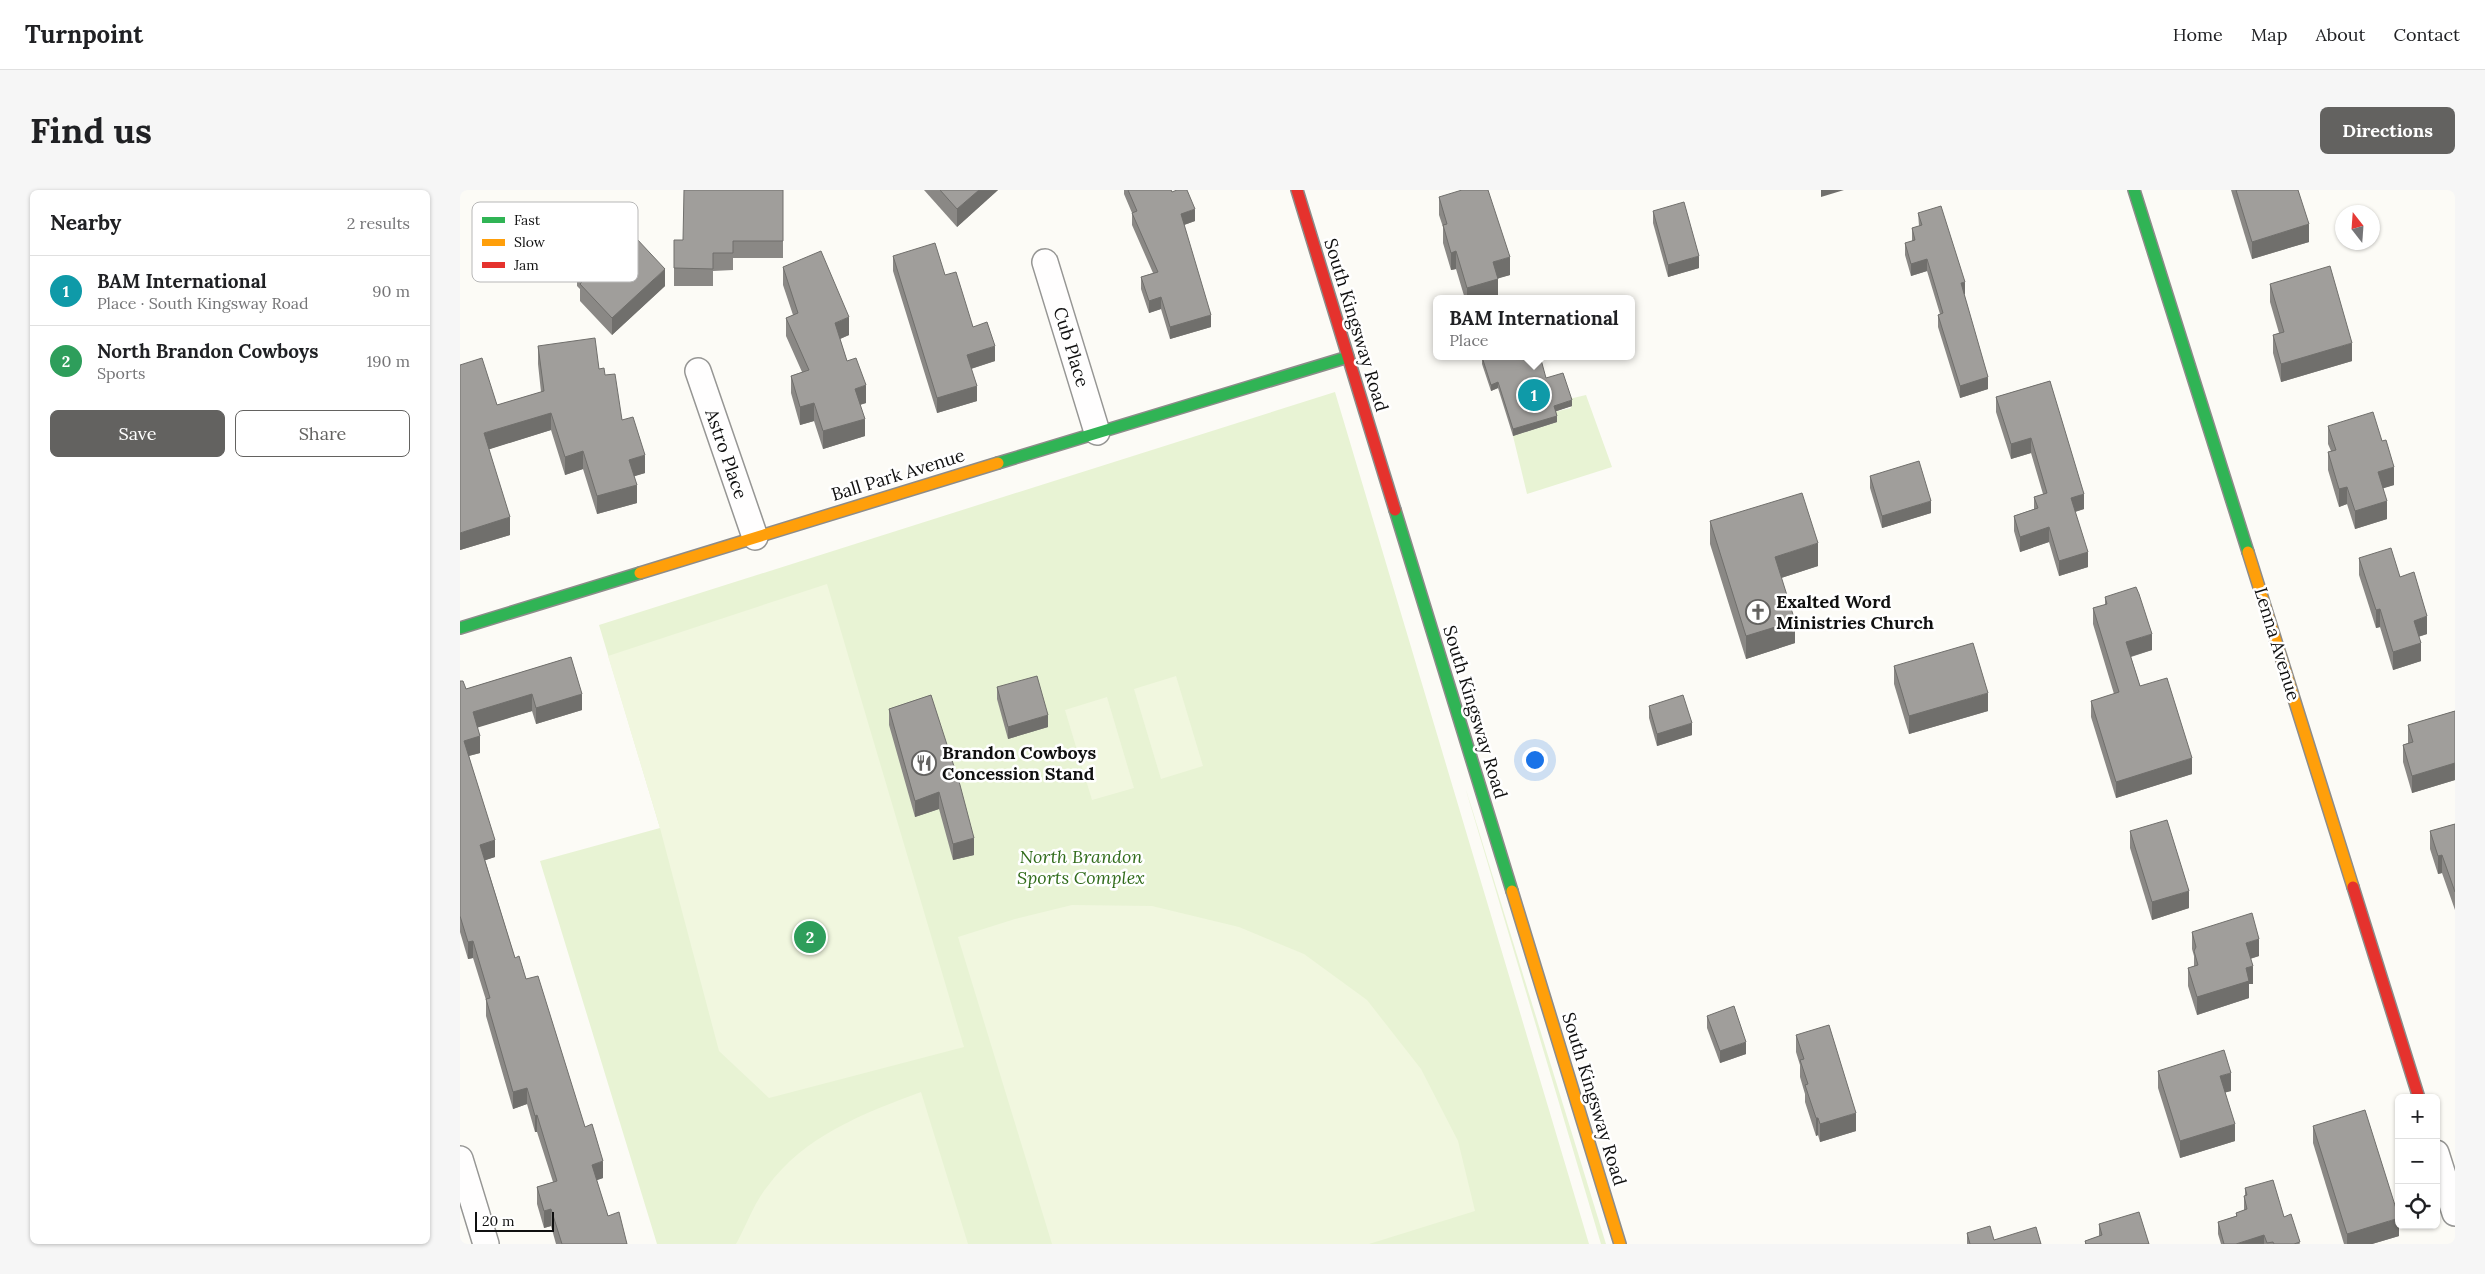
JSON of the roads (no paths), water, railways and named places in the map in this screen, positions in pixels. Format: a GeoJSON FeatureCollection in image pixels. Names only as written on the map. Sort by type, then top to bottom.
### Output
{"type":"FeatureCollection","features":[{"type":"Feature","properties":{"kind":"street","name":"South Kingsway Road"},"geometry":{"type":"LineString","coordinates":[[1297,190],[1620,1244]]}},
{"type":"Feature","properties":{"kind":"street","name":"Lenna Avenue"},"geometry":{"type":"LineString","coordinates":[[2134,190],[2418,1094]]}},
{"type":"Feature","properties":{"kind":"street","name":"Cub Place"},"geometry":{"type":"LineString","coordinates":[[1045,262],[1097,432]]}},
{"type":"Feature","properties":{"kind":"street","name":"Ball Park Avenue"},"geometry":{"type":"LineString","coordinates":[[460,628],[1097,432],[1348,357]]}},
{"type":"Feature","properties":{"kind":"street","name":"Astro Place"},"geometry":{"type":"LineString","coordinates":[[698,371],[755,537]]}},
{"type":"Feature","properties":{"kind":"street"},"geometry":{"type":"LineString","coordinates":[[460,1159],[486,1244]]}},
{"type":"Feature","properties":{"kind":"street"},"geometry":{"type":"LineString","coordinates":[[2440,1166],[2455,1213]]}},
{"type":"Feature","properties":{"kind":"place","name":"BAM International"},"geometry":{"type":"Point","coordinates":[1534,395]}},
{"type":"Feature","properties":{"kind":"place","name":"Exalted Word Ministries Church"},"geometry":{"type":"Point","coordinates":[1758,612]}},
{"type":"Feature","properties":{"kind":"place","name":"Brandon Cowboys Concession Stand"},"geometry":{"type":"Point","coordinates":[924,763]}},
{"type":"Feature","properties":{"kind":"place","name":"North Brandon Cowboys"},"geometry":{"type":"Point","coordinates":[810,937]}},
{"type":"Feature","properties":{"kind":"park label","name":"North Brandon Sports Complex"},"geometry":{"type":"Point","coordinates":[1081,868]}}]}
